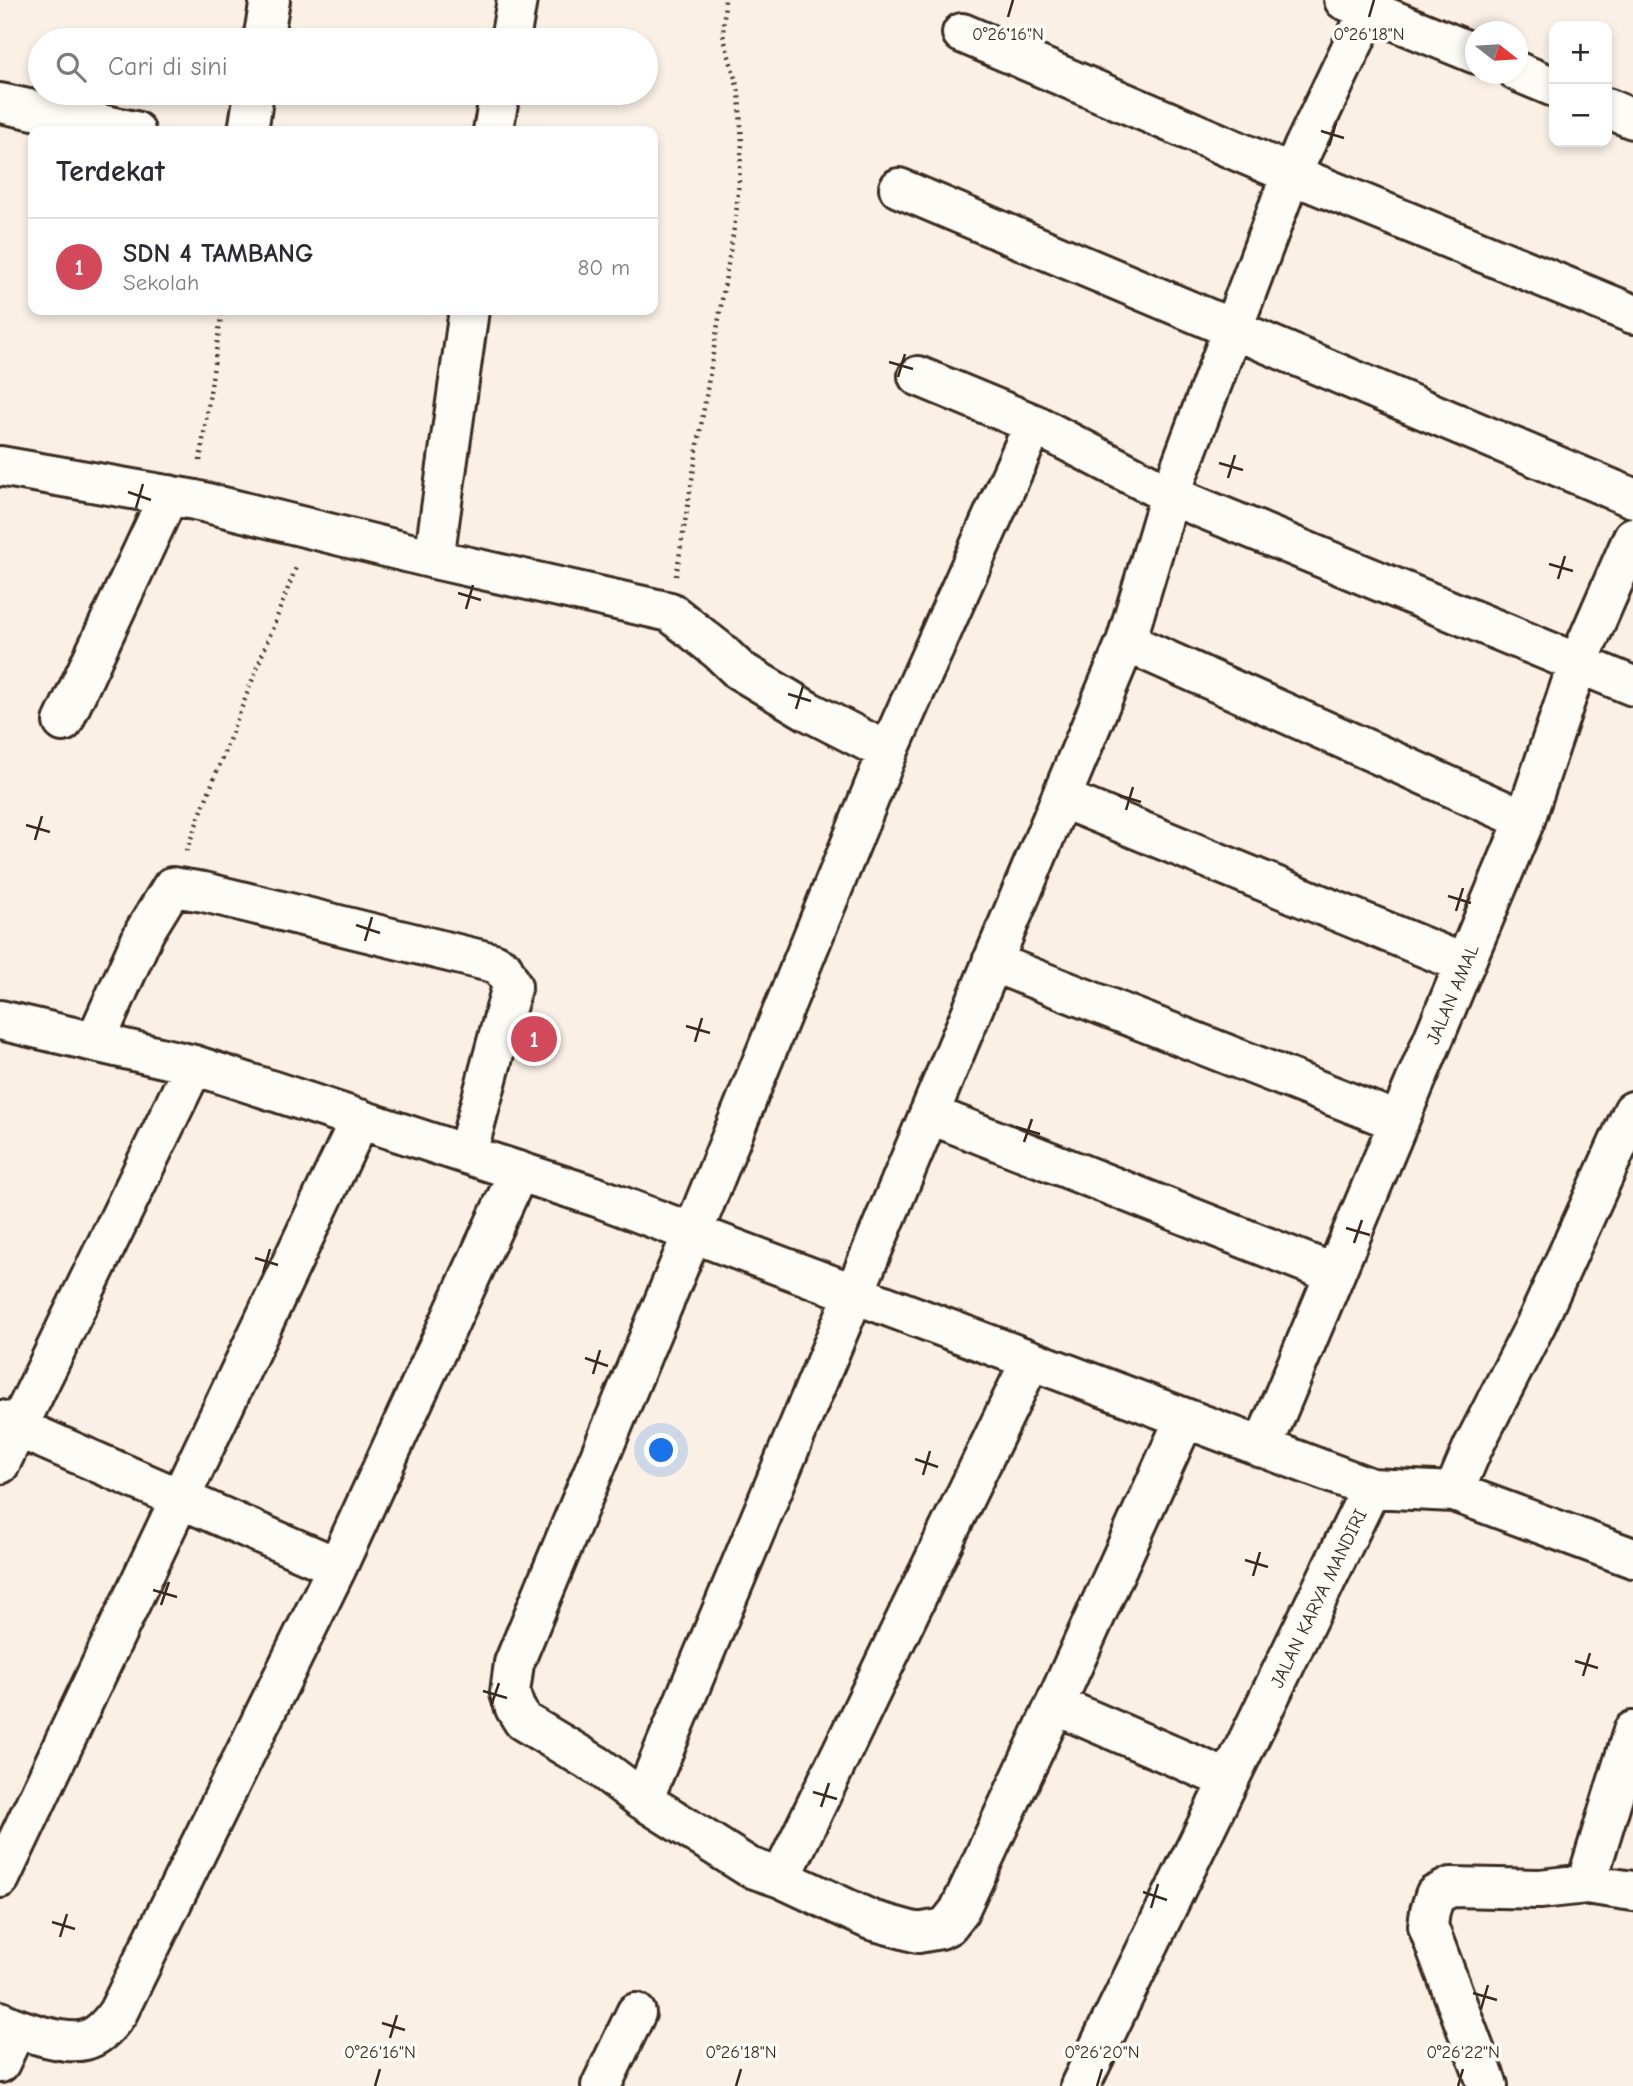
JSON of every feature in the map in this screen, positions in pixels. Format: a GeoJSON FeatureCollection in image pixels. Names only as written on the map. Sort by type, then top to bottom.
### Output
{"type":"FeatureCollection","features":[{"type":"Feature","properties":{"kind":"street"},"geometry":{"type":"LineString","coordinates":[[265,28],[270,0]]}},
{"type":"Feature","properties":{"kind":"street"},"geometry":{"type":"LineString","coordinates":[[512,28],[517,0]]}},
{"type":"Feature","properties":{"kind":"street"},"geometry":{"type":"LineString","coordinates":[[643,1800],[1126,642],[1170,495],[1291,174],[1362,4],[1465,50]]}},
{"type":"Feature","properties":{"kind":"street"},"geometry":{"type":"LineString","coordinates":[[962,33],[1291,174],[1633,314]]}},
{"type":"Feature","properties":{"kind":"street"},"geometry":{"type":"LineString","coordinates":[[1528,76],[1549,85]]}},
{"type":"Feature","properties":{"kind":"street"},"geometry":{"type":"LineString","coordinates":[[0,103],[111,126]]}},
{"type":"Feature","properties":{"kind":"street"},"geometry":{"type":"LineString","coordinates":[[249,126],[252,105]]}},
{"type":"Feature","properties":{"kind":"street"},"geometry":{"type":"LineString","coordinates":[[494,126],[498,105]]}},
{"type":"Feature","properties":{"kind":"street"},"geometry":{"type":"LineString","coordinates":[[1612,110],[1633,119]]}},
{"type":"Feature","properties":{"kind":"street"},"geometry":{"type":"LineString","coordinates":[[899,188],[1633,498]]}},
{"type":"Feature","properties":{"kind":"street"},"geometry":{"type":"LineString","coordinates":[[434,559],[467,315]]}},
{"type":"Feature","properties":{"kind":"street"},"geometry":{"type":"LineString","coordinates":[[918,376],[1034,424],[1170,495],[1633,686]]}},
{"type":"Feature","properties":{"kind":"street"},"geometry":{"type":"LineString","coordinates":[[1034,424],[888,752],[694,1233],[514,1663],[510,1693],[515,1707],[523,1721],[598,1766],[643,1800],[749,1867],[781,1878],[893,1927],[918,1933],[948,1926],[959,1911],[1185,1418]]}},
{"type":"Feature","properties":{"kind":"street"},"geometry":{"type":"LineString","coordinates":[[0,466],[182,498],[670,612],[739,670],[808,711],[888,752]]}},
{"type":"Feature","properties":{"kind":"street"},"geometry":{"type":"LineString","coordinates":[[63,722],[182,498]]}},
{"type":"Feature","properties":{"kind":"street","name":"JALAN AMAL"},"geometry":{"type":"LineString","coordinates":[[1262,1448],[1525,820],[1578,663],[1633,537]]}},
{"type":"Feature","properties":{"kind":"street"},"geometry":{"type":"LineString","coordinates":[[1126,642],[1525,820]]}},
{"type":"Feature","properties":{"kind":"street"},"geometry":{"type":"LineString","coordinates":[[1061,798],[1465,964]]}},
{"type":"Feature","properties":{"kind":"street"},"geometry":{"type":"LineString","coordinates":[[95,1042],[145,931],[172,887],[204,892],[494,963],[503,968],[512,986],[467,1154]]}},
{"type":"Feature","properties":{"kind":"street"},"geometry":{"type":"LineString","coordinates":[[992,962],[1399,1122]]}},
{"type":"Feature","properties":{"kind":"street"},"geometry":{"type":"LineString","coordinates":[[3,1028],[95,1042],[194,1065],[597,1196],[1371,1488]]}},
{"type":"Feature","properties":{"kind":"street"},"geometry":{"type":"LineString","coordinates":[[0,1464],[9,1423],[194,1065]]}},
{"type":"Feature","properties":{"kind":"street"},"geometry":{"type":"LineString","coordinates":[[1454,1492],[1473,1447],[1537,1322],[1633,1111]]}},
{"type":"Feature","properties":{"kind":"street"},"geometry":{"type":"LineString","coordinates":[[929,1114],[1335,1274]]}},
{"type":"Feature","properties":{"kind":"street"},"geometry":{"type":"LineString","coordinates":[[0,1878],[360,1119]]}},
{"type":"Feature","properties":{"kind":"street"},"geometry":{"type":"LineString","coordinates":[[0,2063],[8,2025],[72,2043],[101,2033],[118,2012],[337,1567],[519,1171]]}},
{"type":"Feature","properties":{"kind":"street"},"geometry":{"type":"LineString","coordinates":[[781,1878],[1031,1360]]}},
{"type":"Feature","properties":{"kind":"street"},"geometry":{"type":"LineString","coordinates":[[9,1423],[337,1567]]}},
{"type":"Feature","properties":{"kind":"street","name":"JALAN KARYA MANDIRI"},"geometry":{"type":"LineString","coordinates":[[1080,2086],[1371,1488],[1454,1492],[1633,1558]]}},
{"type":"Feature","properties":{"kind":"street"},"geometry":{"type":"LineString","coordinates":[[1055,1705],[1229,1780]]}},
{"type":"Feature","properties":{"kind":"street"},"geometry":{"type":"LineString","coordinates":[[1586,1884],[1633,1731]]}},
{"type":"Feature","properties":{"kind":"street"},"geometry":{"type":"LineString","coordinates":[[1488,2086],[1428,1926],[1435,1895],[1451,1886],[1540,1889],[1586,1884],[1633,1891]]}},
{"type":"Feature","properties":{"kind":"street"},"geometry":{"type":"LineString","coordinates":[[601,2086],[636,2012]]}},
{"type":"Feature","properties":{"kind":"path"},"geometry":{"type":"LineString","coordinates":[[670,612],[738,192],[743,144],[739,93],[723,34],[725,0]]}},
{"type":"Feature","properties":{"kind":"path"},"geometry":{"type":"LineString","coordinates":[[182,498],[221,315]]}},
{"type":"Feature","properties":{"kind":"path"},"geometry":{"type":"LineString","coordinates":[[172,887],[311,528]]}},
{"type":"Feature","properties":{"kind":"place","name":"SDN 4 TAMBANG"},"geometry":{"type":"Point","coordinates":[534,1039]}}]}
